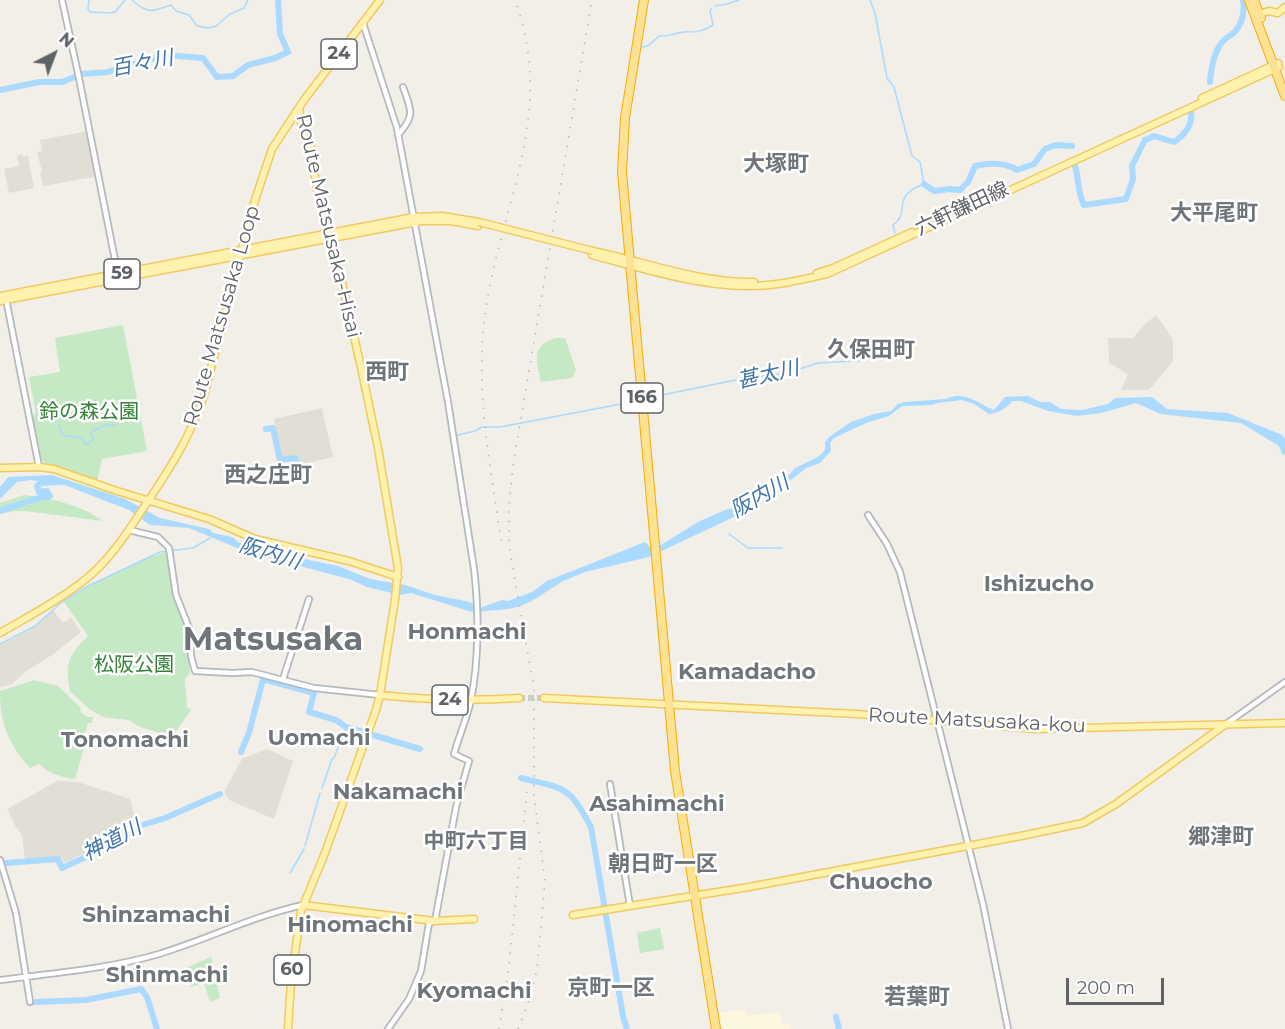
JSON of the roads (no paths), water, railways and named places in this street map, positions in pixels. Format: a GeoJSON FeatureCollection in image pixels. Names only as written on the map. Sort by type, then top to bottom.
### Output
{"type":"FeatureCollection","features":[{"type":"Feature","properties":{"kind":"highway","name":"166"},"geometry":{"type":"LineString","coordinates":[[644,0],[625,118],[622,172],[675,771],[716,1029]]}},
{"type":"Feature","properties":{"kind":"highway"},"geometry":{"type":"LineString","coordinates":[[1249,0],[1257,15],[1285,96]]}},
{"type":"Feature","properties":{"kind":"highway"},"geometry":{"type":"LineString","coordinates":[[1254,0],[1257,15]]}},
{"type":"Feature","properties":{"kind":"highway"},"geometry":{"type":"LineString","coordinates":[[1276,66],[1285,82]]}},
{"type":"Feature","properties":{"kind":"main road","name":"Route Matsusaka-Hisai"},"geometry":{"type":"LineString","coordinates":[[380,0],[298,109],[306,139],[311,142],[318,194],[331,236],[378,448],[398,578],[380,695]]}},
{"type":"Feature","properties":{"kind":"main road"},"geometry":{"type":"LineString","coordinates":[[1257,15],[1269,11],[1278,13],[1285,7]]}},
{"type":"Feature","properties":{"kind":"main road","name":"六軒鎌田線"},"geometry":{"type":"LineString","coordinates":[[631,262],[713,284],[741,286],[774,285],[827,274],[1276,66]]}},
{"type":"Feature","properties":{"kind":"main road","name":"Route Matsusaka Loop"},"geometry":{"type":"LineString","coordinates":[[0,633],[83,582],[115,549],[178,454],[196,417],[255,200],[272,149],[298,109]]}},
{"type":"Feature","properties":{"kind":"main road","name":"59"},"geometry":{"type":"LineString","coordinates":[[3,298],[442,216],[631,262]]}},
{"type":"Feature","properties":{"kind":"main road","name":"59"},"geometry":{"type":"LineString","coordinates":[[3,298],[118,274],[242,253]]}},
{"type":"Feature","properties":{"kind":"main road"},"geometry":{"type":"LineString","coordinates":[[0,468],[39,467],[63,472],[147,502],[209,519],[255,539],[350,561],[398,578]]}},
{"type":"Feature","properties":{"kind":"main road","name":"24"},"geometry":{"type":"LineString","coordinates":[[380,695],[434,700],[519,698]]}},
{"type":"Feature","properties":{"kind":"main road","name":"60"},"geometry":{"type":"LineString","coordinates":[[288,1029],[294,951],[303,905],[325,853],[380,695]]}},
{"type":"Feature","properties":{"kind":"main road"},"geometry":{"type":"LineString","coordinates":[[544,699],[670,705]]}},
{"type":"Feature","properties":{"kind":"main road","name":"Route Matsusaka-kou"},"geometry":{"type":"LineString","coordinates":[[670,705],[827,712],[1036,729],[1285,723]]}},
{"type":"Feature","properties":{"kind":"main road"},"geometry":{"type":"LineString","coordinates":[[573,915],[695,896],[1077,824],[1096,816],[1226,724]]}},
{"type":"Feature","properties":{"kind":"main road"},"geometry":{"type":"LineString","coordinates":[[303,905],[435,921],[474,919]]}},
{"type":"Feature","properties":{"kind":"street"},"geometry":{"type":"LineString","coordinates":[[62,0],[118,274]]}},
{"type":"Feature","properties":{"kind":"street"},"geometry":{"type":"LineString","coordinates":[[363,23],[398,135],[448,402],[473,560],[476,594],[477,654],[471,700],[454,754],[469,761],[456,807],[435,921],[429,923],[422,971],[409,999],[388,1029]]}},
{"type":"Feature","properties":{"kind":"street"},"geometry":{"type":"LineString","coordinates":[[398,135],[411,118],[412,112],[404,87]]}},
{"type":"Feature","properties":{"kind":"street"},"geometry":{"type":"LineString","coordinates":[[3,298],[39,467]]}},
{"type":"Feature","properties":{"kind":"street"},"geometry":{"type":"LineString","coordinates":[[868,515],[887,544],[900,572],[982,904],[1008,1029]]}},
{"type":"Feature","properties":{"kind":"street"},"geometry":{"type":"LineString","coordinates":[[130,528],[158,537],[169,550],[176,595],[189,628],[191,656],[195,671],[252,672],[314,688],[380,695]]}},
{"type":"Feature","properties":{"kind":"street"},"geometry":{"type":"LineString","coordinates":[[283,680],[309,599]]}},
{"type":"Feature","properties":{"kind":"street"},"geometry":{"type":"LineString","coordinates":[[1226,724],[1285,682]]}},
{"type":"Feature","properties":{"kind":"street"},"geometry":{"type":"LineString","coordinates":[[610,784],[630,906]]}},
{"type":"Feature","properties":{"kind":"street"},"geometry":{"type":"LineString","coordinates":[[0,860],[13,899],[30,1002]]}},
{"type":"Feature","properties":{"kind":"street"},"geometry":{"type":"LineString","coordinates":[[0,980],[114,965],[159,954],[264,915],[303,905]]}},
{"type":"Feature","properties":{"kind":"water","name":"阪内川"},"geometry":{"type":"Polygon","coordinates":[[[955,396],[971,399],[994,410],[1005,397],[1028,396],[1040,402],[1050,402],[1061,409],[1082,410],[1108,404],[1115,398],[1152,397],[1167,409],[1228,413],[1282,435],[1285,439],[1285,455],[1282,454],[1279,446],[1241,423],[1161,414],[1136,403],[1101,413],[1077,416],[1048,411],[1021,401],[1012,401],[1002,410],[989,414],[974,404],[962,400],[932,405],[902,406],[889,416],[866,423],[834,438],[830,443],[831,451],[820,463],[806,468],[778,490],[764,494],[743,507],[738,515],[649,557],[585,572],[563,581],[520,606],[472,612],[411,593],[400,595],[367,587],[349,579],[247,552],[189,528],[150,525],[129,510],[62,484],[31,480],[17,482],[0,499],[0,487],[8,477],[52,475],[125,499],[160,518],[209,529],[213,533],[232,537],[238,542],[271,552],[338,566],[370,579],[405,585],[435,595],[470,602],[480,608],[532,592],[547,581],[645,542],[650,547],[661,545],[698,522],[738,507],[760,490],[779,487],[795,468],[818,457],[825,450],[825,442],[829,437],[851,422],[891,411],[904,402],[945,399],[955,396]]]}},
{"type":"Feature","properties":{"kind":"waterway"},"geometry":{"type":"LineString","coordinates":[[89,0],[90,12],[109,13],[115,12],[125,0]]}},
{"type":"Feature","properties":{"kind":"waterway"},"geometry":{"type":"LineString","coordinates":[[132,0],[147,10],[171,5],[176,11],[189,15],[197,26],[208,28],[216,26],[230,14],[244,8],[248,0]]}},
{"type":"Feature","properties":{"kind":"waterway","name":"百々川"},"geometry":{"type":"LineString","coordinates":[[0,90],[39,82],[62,82],[82,74],[108,72],[166,55],[203,58],[217,77],[233,76],[248,65],[288,52],[280,34],[278,0]]}},
{"type":"Feature","properties":{"kind":"waterway"},"geometry":{"type":"LineString","coordinates":[[715,6],[739,0]]}},
{"type":"Feature","properties":{"kind":"waterway"},"geometry":{"type":"LineString","coordinates":[[870,0],[875,13],[887,78],[894,87],[912,156],[920,162],[924,184],[913,189],[904,199],[901,215],[893,225],[895,233]]}},
{"type":"Feature","properties":{"kind":"waterway","name":"甚太川"},"geometry":{"type":"LineString","coordinates":[[1210,82],[1218,49],[1240,24],[1244,10],[1243,0]]}},
{"type":"Feature","properties":{"kind":"waterway"},"geometry":{"type":"LineString","coordinates":[[642,47],[649,45],[659,36],[699,31],[713,25],[710,11],[712,8]]}},
{"type":"Feature","properties":{"kind":"waterway","name":"甚太川"},"geometry":{"type":"LineString","coordinates":[[1075,166],[1084,205],[1126,199],[1133,179],[1132,166],[1145,140],[1154,136],[1174,142],[1187,130],[1191,122],[1191,113]]}},
{"type":"Feature","properties":{"kind":"waterway","name":"甚太川"},"geometry":{"type":"LineString","coordinates":[[924,184],[934,191],[960,190],[968,182],[975,166],[997,164],[1017,170],[1034,164],[1045,149],[1055,145],[1072,146]]}},
{"type":"Feature","properties":{"kind":"waterway","name":"甚太川"},"geometry":{"type":"LineString","coordinates":[[647,398],[741,379],[787,373],[818,363],[869,360],[888,352]]}},
{"type":"Feature","properties":{"kind":"waterway","name":"甚太川"},"geometry":{"type":"LineString","coordinates":[[458,435],[482,427],[500,427],[637,401]]}},
{"type":"Feature","properties":{"kind":"waterway"},"geometry":{"type":"LineString","coordinates":[[59,425],[65,436],[80,437],[86,445],[94,439],[91,435],[93,431],[105,425],[116,425]]}},
{"type":"Feature","properties":{"kind":"waterway","name":"甚太川"},"geometry":{"type":"LineString","coordinates":[[266,429],[273,428],[280,460],[295,458],[298,466]]}},
{"type":"Feature","properties":{"kind":"waterway"},"geometry":{"type":"LineString","coordinates":[[0,511],[50,496],[47,491],[39,492],[37,486],[41,483],[61,482]]}},
{"type":"Feature","properties":{"kind":"waterway"},"geometry":{"type":"LineString","coordinates":[[729,534],[748,548],[782,548]]}},
{"type":"Feature","properties":{"kind":"waterway"},"geometry":{"type":"LineString","coordinates":[[0,644],[35,626],[62,602],[88,586],[160,552],[193,548],[210,538]]}},
{"type":"Feature","properties":{"kind":"waterway","name":"神道川"},"geometry":{"type":"LineString","coordinates":[[241,752],[249,733],[263,679],[314,693],[309,712],[336,720],[346,727],[420,749]]}},
{"type":"Feature","properties":{"kind":"waterway"},"geometry":{"type":"LineString","coordinates":[[322,788],[346,727]]}},
{"type":"Feature","properties":{"kind":"waterway","name":"神道川"},"geometry":{"type":"LineString","coordinates":[[521,778],[557,787],[564,791],[577,803],[591,827],[627,1029]]}},
{"type":"Feature","properties":{"kind":"waterway"},"geometry":{"type":"LineString","coordinates":[[305,846],[320,793]]}},
{"type":"Feature","properties":{"kind":"waterway","name":"神道川"},"geometry":{"type":"LineString","coordinates":[[6,863],[58,859],[62,868],[129,834],[139,826],[165,818],[220,794]]}},
{"type":"Feature","properties":{"kind":"waterway"},"geometry":{"type":"LineString","coordinates":[[290,873],[304,849]]}},
{"type":"Feature","properties":{"kind":"waterway"},"geometry":{"type":"LineString","coordinates":[[36,1002],[86,1000],[141,989],[147,997],[157,1029]]}},
{"type":"Feature","properties":{"kind":"waterway"},"geometry":{"type":"LineString","coordinates":[[836,1017],[839,1029]]}},
{"type":"Feature","properties":{"kind":"tunnel"},"geometry":{"type":"LineString","coordinates":[[519,698],[544,698]]}},
{"type":"Feature","properties":{"kind":"railway"},"geometry":{"type":"LineString","coordinates":[[501,541],[483,405],[482,350],[491,281],[521,163],[528,124],[530,85],[527,43],[515,0]]}},
{"type":"Feature","properties":{"kind":"railway"},"geometry":{"type":"LineString","coordinates":[[518,1029],[537,970],[545,881],[534,796],[534,688],[509,546],[509,507],[513,465],[592,0]]}},
{"type":"Feature","properties":{"kind":"railway"},"geometry":{"type":"LineString","coordinates":[[499,1029],[508,975],[527,790]]}},
{"type":"Feature","properties":{"kind":"district","name":"大塚町"},"geometry":{"type":"Point","coordinates":[776,165]}},
{"type":"Feature","properties":{"kind":"district","name":"大平尾町"},"geometry":{"type":"Point","coordinates":[1214,214]}},
{"type":"Feature","properties":{"kind":"district","name":"久保田町"},"geometry":{"type":"Point","coordinates":[871,351]}},
{"type":"Feature","properties":{"kind":"district","name":"西町"},"geometry":{"type":"Point","coordinates":[387,373]}},
{"type":"Feature","properties":{"kind":"district","name":"西之庄町"},"geometry":{"type":"Point","coordinates":[268,476]}},
{"type":"Feature","properties":{"kind":"district","name":"Ishizucho"},"geometry":{"type":"Point","coordinates":[1039,585]}},
{"type":"Feature","properties":{"kind":"district","name":"Honmachi"},"geometry":{"type":"Point","coordinates":[467,633]}},
{"type":"Feature","properties":{"kind":"district","name":"Matsusaka"},"geometry":{"type":"Point","coordinates":[273,641]}},
{"type":"Feature","properties":{"kind":"district","name":"Kamadacho"},"geometry":{"type":"Point","coordinates":[747,673]}},
{"type":"Feature","properties":{"kind":"district","name":"Uomachi"},"geometry":{"type":"Point","coordinates":[319,739]}},
{"type":"Feature","properties":{"kind":"district","name":"Tonomachi"},"geometry":{"type":"Point","coordinates":[125,741]}},
{"type":"Feature","properties":{"kind":"district","name":"Nakamachi"},"geometry":{"type":"Point","coordinates":[398,793]}},
{"type":"Feature","properties":{"kind":"district","name":"Asahimachi"},"geometry":{"type":"Point","coordinates":[657,805]}},
{"type":"Feature","properties":{"kind":"district","name":"郷津町"},"geometry":{"type":"Point","coordinates":[1221,838]}},
{"type":"Feature","properties":{"kind":"district","name":"中町六丁目"},"geometry":{"type":"Point","coordinates":[476,842]}},
{"type":"Feature","properties":{"kind":"district","name":"朝日町一区"},"geometry":{"type":"Point","coordinates":[663,865]}},
{"type":"Feature","properties":{"kind":"district","name":"Chuocho"},"geometry":{"type":"Point","coordinates":[881,883]}},
{"type":"Feature","properties":{"kind":"district","name":"Shinzamachi"},"geometry":{"type":"Point","coordinates":[156,916]}},
{"type":"Feature","properties":{"kind":"district","name":"Hinomachi"},"geometry":{"type":"Point","coordinates":[350,926]}},
{"type":"Feature","properties":{"kind":"district","name":"Shinmachi"},"geometry":{"type":"Point","coordinates":[167,976]}},
{"type":"Feature","properties":{"kind":"district","name":"京町一区"},"geometry":{"type":"Point","coordinates":[611,989]}},
{"type":"Feature","properties":{"kind":"district","name":"Kyomachi"},"geometry":{"type":"Point","coordinates":[474,992]}},
{"type":"Feature","properties":{"kind":"district","name":"若葉町"},"geometry":{"type":"Point","coordinates":[917,998]}},
{"type":"Feature","properties":{"kind":"park label","name":"鈴の森公園"},"geometry":{"type":"Point","coordinates":[89,412]}},
{"type":"Feature","properties":{"kind":"park label","name":"松阪公園"},"geometry":{"type":"Point","coordinates":[134,665]}}]}
